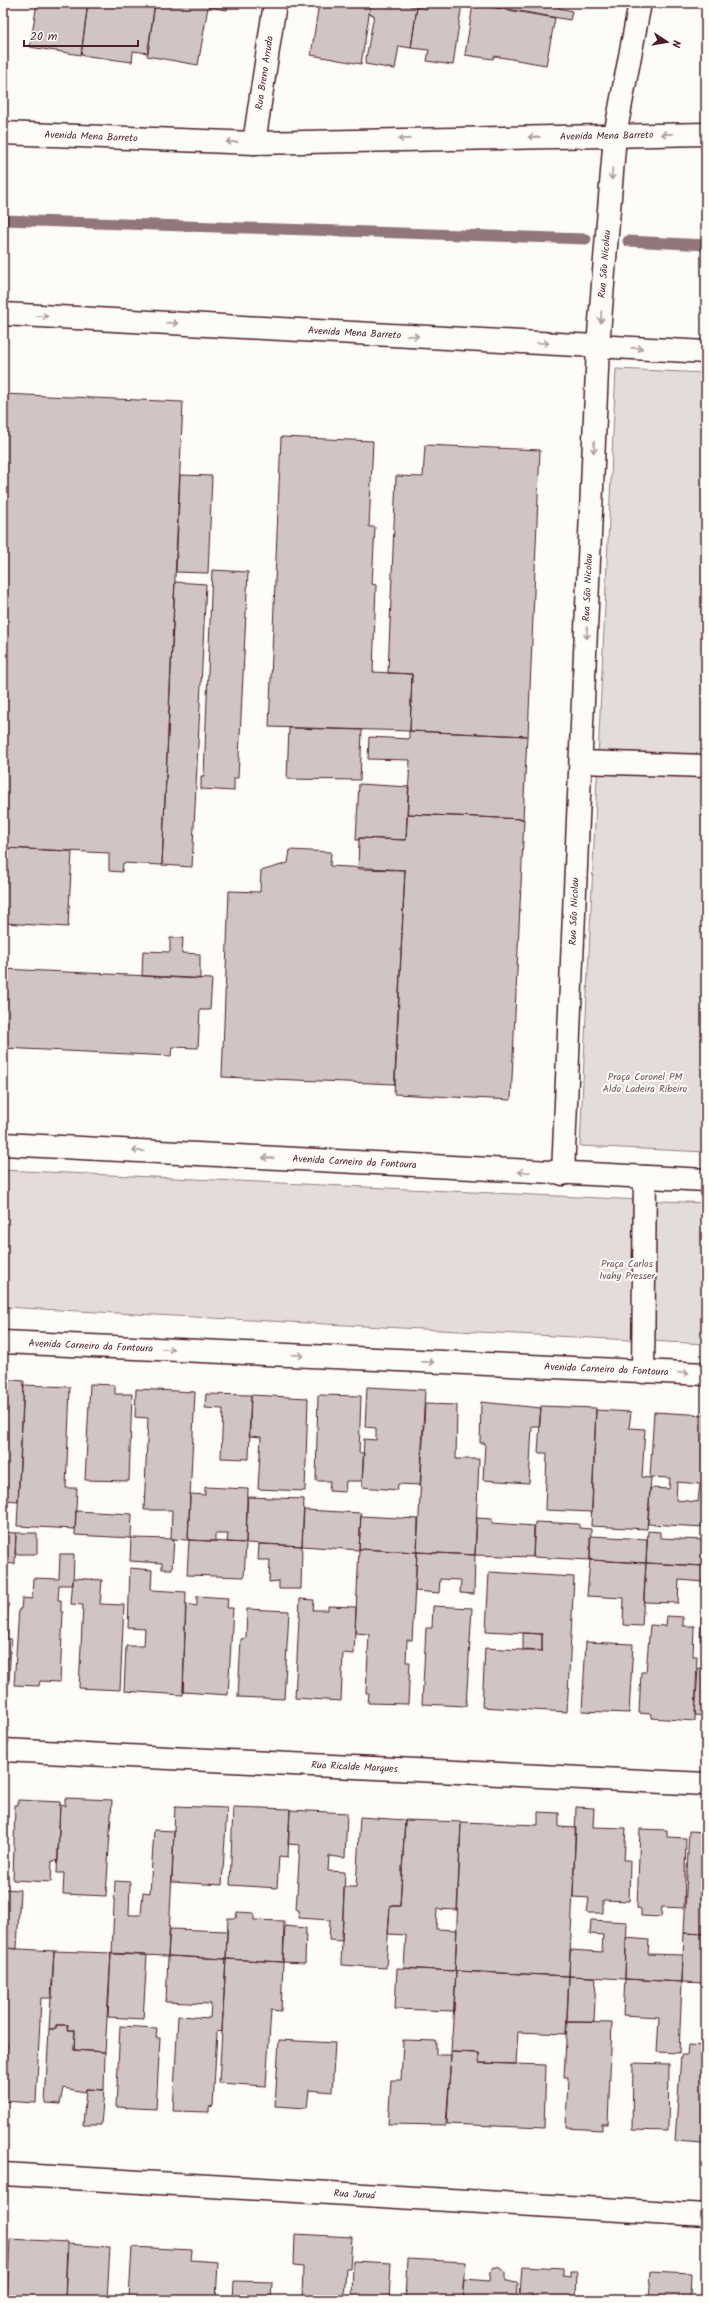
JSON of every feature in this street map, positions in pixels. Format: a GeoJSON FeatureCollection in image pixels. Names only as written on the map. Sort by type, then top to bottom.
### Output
{"type":"FeatureCollection","features":[{"type":"Feature","properties":{"kind":"street","name":"Rua Breno Arruda"},"geometry":{"type":"LineString","coordinates":[[254,143],[274,3]]}},
{"type":"Feature","properties":{"kind":"street","name":"Rua São Nicolau"},"geometry":{"type":"LineString","coordinates":[[563,1174],[598,346],[615,135],[640,3]]}},
{"type":"Feature","properties":{"kind":"street","name":"Avenida Mena Barreto"},"geometry":{"type":"LineString","coordinates":[[3,134],[254,143],[706,134]]}},
{"type":"Feature","properties":{"kind":"street","name":"Avenida Mena Barreto"},"geometry":{"type":"LineString","coordinates":[[3,314],[706,352]]}},
{"type":"Feature","properties":{"kind":"street"},"geometry":{"type":"LineString","coordinates":[[581,762],[706,766]]}},
{"type":"Feature","properties":{"kind":"street","name":"Avenida Carneiro da Fontoura"},"geometry":{"type":"LineString","coordinates":[[3,1144],[563,1174],[706,1180]]}},
{"type":"Feature","properties":{"kind":"street"},"geometry":{"type":"LineString","coordinates":[[644,1372],[645,1177]]}},
{"type":"Feature","properties":{"kind":"street","name":"Avenida Carneiro da Fontoura"},"geometry":{"type":"LineString","coordinates":[[3,1342],[706,1374]]}},
{"type":"Feature","properties":{"kind":"street","name":"Rua Ricalde Marques"},"geometry":{"type":"LineString","coordinates":[[3,1750],[706,1784]]}},
{"type":"Feature","properties":{"kind":"street","name":"Rua Juruá"},"geometry":{"type":"LineString","coordinates":[[3,2174],[706,2215]]}},
{"type":"Feature","properties":{"kind":"green space","name":"Praça Coronel PM Aldo Ladeira Ribeiro"},"geometry":{"type":"Polygon","coordinates":[[[616,369],[706,373],[706,1152],[580,1146],[616,369]]]}},
{"type":"Feature","properties":{"kind":"green space","name":"Praça Carlos Ivahy Presser"},"geometry":{"type":"Polygon","coordinates":[[[3,1170],[706,1203],[706,1344],[3,1307],[3,1170]]]}},
{"type":"Feature","properties":{"kind":"building"},"geometry":{"type":"Polygon","coordinates":[[[37,3],[88,3],[81,55],[30,47],[37,3]]]}},
{"type":"Feature","properties":{"kind":"building"},"geometry":{"type":"Polygon","coordinates":[[[88,3],[155,3],[148,53],[133,51],[132,62],[81,55],[88,3]]]}},
{"type":"Feature","properties":{"kind":"building"},"geometry":{"type":"Polygon","coordinates":[[[155,3],[228,3],[227,10],[208,7],[198,65],[147,56],[155,3]]]}},
{"type":"Feature","properties":{"kind":"building"},"geometry":{"type":"Polygon","coordinates":[[[319,3],[371,3],[361,64],[311,55],[319,3]]]}},
{"type":"Feature","properties":{"kind":"building"},"geometry":{"type":"Polygon","coordinates":[[[371,3],[411,3],[410,6],[417,7],[411,48],[399,46],[395,69],[365,64],[374,15],[369,14],[371,3]]]}},
{"type":"Feature","properties":{"kind":"building"},"geometry":{"type":"Polygon","coordinates":[[[428,3],[462,3],[453,65],[427,61],[429,50],[411,48],[417,7],[427,9],[428,3]]]}},
{"type":"Feature","properties":{"kind":"building"},"geometry":{"type":"Polygon","coordinates":[[[473,3],[560,3],[559,8],[572,11],[570,20],[473,3]]]}},
{"type":"Feature","properties":{"kind":"building"},"geometry":{"type":"Polygon","coordinates":[[[473,4],[555,18],[546,65],[494,56],[493,59],[465,55],[473,4]]]}},
{"type":"Feature","properties":{"kind":"building"},"geometry":{"type":"Polygon","coordinates":[[[3,394],[183,402],[162,865],[123,863],[122,872],[109,871],[109,853],[3,848],[3,394]]]}},
{"type":"Feature","properties":{"kind":"building"},"geometry":{"type":"Polygon","coordinates":[[[281,437],[373,441],[369,527],[375,527],[372,584],[376,585],[373,672],[412,674],[410,731],[269,727],[281,437]]]}},
{"type":"Feature","properties":{"kind":"building"},"geometry":{"type":"Polygon","coordinates":[[[425,445],[540,450],[528,736],[410,731],[412,674],[388,673],[396,476],[423,477],[425,445]]]}},
{"type":"Feature","properties":{"kind":"building"},"geometry":{"type":"Polygon","coordinates":[[[180,475],[212,476],[208,573],[176,572],[180,475]]]}},
{"type":"Feature","properties":{"kind":"building"},"geometry":{"type":"Polygon","coordinates":[[[212,570],[248,572],[238,778],[234,778],[234,791],[201,789],[201,776],[204,776],[212,570]]]}},
{"type":"Feature","properties":{"kind":"building"},"geometry":{"type":"Polygon","coordinates":[[[175,582],[206,584],[192,867],[162,865],[175,582]]]}},
{"type":"Feature","properties":{"kind":"building"},"geometry":{"type":"Polygon","coordinates":[[[289,728],[362,730],[360,780],[287,779],[289,728]]]}},
{"type":"Feature","properties":{"kind":"building"},"geometry":{"type":"Polygon","coordinates":[[[409,731],[527,736],[523,819],[407,814],[410,760],[368,759],[369,737],[409,739],[409,731]]]}},
{"type":"Feature","properties":{"kind":"building"},"geometry":{"type":"Polygon","coordinates":[[[359,784],[409,787],[406,840],[359,838],[359,840],[356,840],[359,784]]]}},
{"type":"Feature","properties":{"kind":"building"},"geometry":{"type":"Polygon","coordinates":[[[407,814],[524,819],[511,1100],[394,1094],[405,870],[358,869],[359,838],[406,840],[407,814]]]}},
{"type":"Feature","properties":{"kind":"building"},"geometry":{"type":"Polygon","coordinates":[[[3,848],[72,851],[68,927],[3,923],[3,848]]]}},
{"type":"Feature","properties":{"kind":"building"},"geometry":{"type":"Polygon","coordinates":[[[290,850],[331,852],[330,866],[405,870],[395,1084],[222,1077],[229,891],[260,892],[261,871],[288,863],[290,850]]]}},
{"type":"Feature","properties":{"kind":"building"},"geometry":{"type":"Polygon","coordinates":[[[170,938],[183,938],[182,953],[200,954],[200,979],[142,976],[143,951],[170,952],[170,938]]]}},
{"type":"Feature","properties":{"kind":"building"},"geometry":{"type":"Polygon","coordinates":[[[3,969],[212,979],[210,1010],[200,1010],[198,1048],[172,1047],[171,1056],[3,1048],[3,969]]]}},
{"type":"Feature","properties":{"kind":"building"},"geometry":{"type":"Polygon","coordinates":[[[3,1379],[24,1381],[18,1501],[3,1500],[3,1379]]]}},
{"type":"Feature","properties":{"kind":"building"},"geometry":{"type":"Polygon","coordinates":[[[90,1384],[115,1385],[115,1394],[132,1394],[129,1481],[85,1480],[90,1384]]]}},
{"type":"Feature","properties":{"kind":"building"},"geometry":{"type":"Polygon","coordinates":[[[24,1385],[70,1387],[66,1488],[77,1488],[75,1529],[17,1526],[24,1385]]]}},
{"type":"Feature","properties":{"kind":"building"},"geometry":{"type":"Polygon","coordinates":[[[367,1387],[425,1390],[420,1485],[398,1484],[397,1490],[362,1487],[364,1439],[376,1440],[376,1428],[365,1427],[367,1387]]]}},
{"type":"Feature","properties":{"kind":"building"},"geometry":{"type":"Polygon","coordinates":[[[136,1389],[195,1392],[188,1540],[171,1539],[172,1510],[144,1510],[148,1418],[135,1417],[136,1389]]]}},
{"type":"Feature","properties":{"kind":"building"},"geometry":{"type":"Polygon","coordinates":[[[206,1394],[251,1395],[249,1459],[221,1458],[223,1409],[205,1408],[206,1394]]]}},
{"type":"Feature","properties":{"kind":"building"},"geometry":{"type":"Polygon","coordinates":[[[251,1395],[308,1398],[305,1491],[258,1489],[261,1437],[249,1436],[251,1395]]]}},
{"type":"Feature","properties":{"kind":"building"},"geometry":{"type":"Polygon","coordinates":[[[318,1395],[361,1396],[359,1453],[364,1453],[362,1481],[346,1481],[345,1492],[329,1491],[330,1481],[316,1481],[318,1395]]]}},
{"type":"Feature","properties":{"kind":"building"},"geometry":{"type":"Polygon","coordinates":[[[481,1402],[541,1408],[539,1426],[532,1426],[529,1483],[483,1480],[485,1443],[480,1443],[481,1402]]]}},
{"type":"Feature","properties":{"kind":"building"},"geometry":{"type":"Polygon","coordinates":[[[425,1404],[457,1405],[456,1459],[479,1459],[475,1555],[417,1552],[425,1404]]]}},
{"type":"Feature","properties":{"kind":"building"},"geometry":{"type":"Polygon","coordinates":[[[541,1406],[596,1408],[592,1512],[545,1510],[547,1453],[538,1453],[541,1406]]]}},
{"type":"Feature","properties":{"kind":"building"},"geometry":{"type":"Polygon","coordinates":[[[596,1410],[631,1412],[629,1428],[645,1429],[642,1477],[651,1478],[647,1529],[591,1526],[596,1410]]]}},
{"type":"Feature","properties":{"kind":"building"},"geometry":{"type":"Polygon","coordinates":[[[654,1412],[706,1415],[706,1527],[648,1524],[650,1488],[669,1489],[670,1478],[650,1477],[654,1412]],[[677,1482],[676,1500],[698,1502],[700,1484],[677,1482]]]}},
{"type":"Feature","properties":{"kind":"building"},"geometry":{"type":"Polygon","coordinates":[[[205,1487],[248,1489],[246,1543],[227,1542],[228,1534],[215,1534],[215,1541],[188,1540],[190,1494],[205,1495],[205,1487]]]}},
{"type":"Feature","properties":{"kind":"building"},"geometry":{"type":"Polygon","coordinates":[[[247,1497],[304,1499],[302,1546],[246,1543],[247,1497]]]}},
{"type":"Feature","properties":{"kind":"building"},"geometry":{"type":"Polygon","coordinates":[[[304,1510],[361,1513],[359,1550],[302,1546],[304,1510]]]}},
{"type":"Feature","properties":{"kind":"building"},"geometry":{"type":"Polygon","coordinates":[[[76,1511],[132,1514],[131,1538],[75,1535],[76,1511]]]}},
{"type":"Feature","properties":{"kind":"building"},"geometry":{"type":"Polygon","coordinates":[[[361,1516],[418,1519],[417,1552],[359,1549],[361,1516]]]}},
{"type":"Feature","properties":{"kind":"building"},"geometry":{"type":"Polygon","coordinates":[[[477,1518],[492,1519],[492,1523],[534,1526],[533,1557],[475,1555],[477,1518]]]}},
{"type":"Feature","properties":{"kind":"building"},"geometry":{"type":"Polygon","coordinates":[[[535,1522],[579,1524],[579,1528],[591,1529],[590,1560],[533,1557],[535,1522]]]}},
{"type":"Feature","properties":{"kind":"building"},"geometry":{"type":"Polygon","coordinates":[[[704,1527],[706,1527],[704,1566],[646,1563],[648,1531],[660,1532],[660,1538],[703,1540],[704,1527]]]}},
{"type":"Feature","properties":{"kind":"building"},"geometry":{"type":"Polygon","coordinates":[[[3,1532],[16,1533],[15,1564],[3,1563],[3,1532]]]}},
{"type":"Feature","properties":{"kind":"building"},"geometry":{"type":"Polygon","coordinates":[[[16,1533],[37,1533],[37,1554],[15,1554],[16,1533]]]}},
{"type":"Feature","properties":{"kind":"building"},"geometry":{"type":"Polygon","coordinates":[[[590,1536],[647,1539],[646,1563],[590,1560],[590,1536]]]}},
{"type":"Feature","properties":{"kind":"building"},"geometry":{"type":"Polygon","coordinates":[[[131,1538],[174,1539],[172,1569],[162,1569],[162,1563],[130,1561],[131,1538]]]}},
{"type":"Feature","properties":{"kind":"building"},"geometry":{"type":"Polygon","coordinates":[[[706,1538],[706,1566],[704,1566],[706,1538]]]}},
{"type":"Feature","properties":{"kind":"building"},"geometry":{"type":"Polygon","coordinates":[[[189,1540],[246,1543],[244,1577],[187,1575],[189,1540]]]}},
{"type":"Feature","properties":{"kind":"building"},"geometry":{"type":"Polygon","coordinates":[[[259,1544],[302,1546],[301,1589],[279,1589],[279,1581],[269,1582],[270,1560],[258,1560],[259,1544]]]}},
{"type":"Feature","properties":{"kind":"building"},"geometry":{"type":"Polygon","coordinates":[[[359,1549],[417,1552],[412,1640],[407,1640],[406,1662],[410,1662],[408,1704],[368,1703],[369,1693],[366,1693],[369,1634],[355,1633],[359,1549]]]}},
{"type":"Feature","properties":{"kind":"building"},"geometry":{"type":"Polygon","coordinates":[[[417,1552],[475,1555],[474,1594],[460,1593],[461,1580],[440,1579],[439,1593],[415,1591],[417,1552]]]}},
{"type":"Feature","properties":{"kind":"building"},"geometry":{"type":"Polygon","coordinates":[[[60,1554],[74,1554],[73,1585],[59,1585],[58,1600],[61,1600],[61,1612],[63,1612],[60,1682],[40,1681],[39,1686],[14,1685],[19,1609],[21,1609],[22,1598],[32,1599],[33,1578],[59,1579],[60,1554]]]}},
{"type":"Feature","properties":{"kind":"building"},"geometry":{"type":"Polygon","coordinates":[[[590,1560],[646,1563],[642,1626],[623,1625],[624,1598],[587,1596],[590,1560]]]}},
{"type":"Feature","properties":{"kind":"building"},"geometry":{"type":"Polygon","coordinates":[[[646,1563],[704,1566],[703,1582],[679,1580],[678,1603],[644,1602],[646,1563]]]}},
{"type":"Feature","properties":{"kind":"building"},"geometry":{"type":"Polygon","coordinates":[[[704,1566],[706,1566],[706,1590],[703,1590],[704,1566]]]}},
{"type":"Feature","properties":{"kind":"building"},"geometry":{"type":"Polygon","coordinates":[[[130,1568],[152,1570],[151,1590],[186,1592],[183,1695],[124,1691],[126,1646],[144,1646],[145,1629],[128,1628],[130,1568]]]}},
{"type":"Feature","properties":{"kind":"building"},"geometry":{"type":"Polygon","coordinates":[[[489,1572],[574,1577],[567,1712],[482,1707],[485,1648],[542,1651],[542,1634],[486,1631],[489,1572]]]}},
{"type":"Feature","properties":{"kind":"building"},"geometry":{"type":"Polygon","coordinates":[[[73,1578],[102,1580],[100,1604],[124,1605],[120,1690],[79,1688],[83,1605],[71,1604],[73,1578]]]}},
{"type":"Feature","properties":{"kind":"building"},"geometry":{"type":"Polygon","coordinates":[[[197,1596],[228,1598],[227,1608],[233,1608],[228,1695],[183,1692],[186,1604],[197,1606],[197,1596]]]}},
{"type":"Feature","properties":{"kind":"building"},"geometry":{"type":"Polygon","coordinates":[[[300,1599],[314,1600],[313,1610],[328,1610],[328,1606],[356,1607],[354,1654],[343,1653],[341,1701],[295,1698],[300,1599]]]}},
{"type":"Feature","properties":{"kind":"building"},"geometry":{"type":"Polygon","coordinates":[[[433,1606],[472,1608],[466,1706],[422,1704],[426,1628],[432,1628],[433,1606]]]}},
{"type":"Feature","properties":{"kind":"building"},"geometry":{"type":"Polygon","coordinates":[[[3,1607],[8,1607],[7,1639],[11,1639],[9,1684],[3,1684],[3,1607]]]}},
{"type":"Feature","properties":{"kind":"building"},"geometry":{"type":"Polygon","coordinates":[[[247,1609],[289,1611],[284,1699],[238,1697],[241,1639],[246,1638],[247,1609]]]}},
{"type":"Feature","properties":{"kind":"building"},"geometry":{"type":"Polygon","coordinates":[[[702,1611],[706,1611],[706,1641],[700,1641],[702,1611]]]}},
{"type":"Feature","properties":{"kind":"building"},"geometry":{"type":"Polygon","coordinates":[[[667,1616],[683,1617],[683,1626],[694,1626],[693,1656],[697,1656],[695,1721],[651,1718],[651,1714],[639,1713],[641,1672],[646,1672],[650,1625],[666,1626],[667,1616]]]}},
{"type":"Feature","properties":{"kind":"building"},"geometry":{"type":"Polygon","coordinates":[[[523,1633],[542,1634],[542,1651],[523,1651],[523,1633]]]}},
{"type":"Feature","properties":{"kind":"building"},"geometry":{"type":"Polygon","coordinates":[[[586,1642],[633,1644],[629,1713],[582,1711],[586,1642]]]}},
{"type":"Feature","properties":{"kind":"building"},"geometry":{"type":"Polygon","coordinates":[[[698,1668],[706,1669],[706,1716],[695,1715],[698,1668]]]}},
{"type":"Feature","properties":{"kind":"building"},"geometry":{"type":"Polygon","coordinates":[[[65,1798],[112,1800],[106,1896],[63,1894],[64,1873],[57,1873],[60,1805],[65,1806],[65,1798]]]}},
{"type":"Feature","properties":{"kind":"building"},"geometry":{"type":"Polygon","coordinates":[[[18,1800],[60,1802],[58,1861],[52,1861],[51,1882],[13,1880],[15,1805],[18,1805],[18,1800]]]}},
{"type":"Feature","properties":{"kind":"building"},"geometry":{"type":"Polygon","coordinates":[[[175,1806],[227,1808],[222,1885],[172,1882],[175,1806]]]}},
{"type":"Feature","properties":{"kind":"building"},"geometry":{"type":"Polygon","coordinates":[[[233,1807],[290,1809],[288,1857],[279,1856],[277,1888],[230,1885],[233,1807]]]}},
{"type":"Feature","properties":{"kind":"building"},"geometry":{"type":"Polygon","coordinates":[[[576,1807],[594,1808],[593,1827],[626,1828],[624,1860],[630,1860],[629,1901],[603,1900],[603,1913],[587,1913],[589,1898],[573,1897],[576,1807]]]}},
{"type":"Feature","properties":{"kind":"building"},"geometry":{"type":"Polygon","coordinates":[[[290,1810],[347,1813],[345,1858],[329,1856],[328,1871],[345,1872],[342,1941],[329,1940],[330,1920],[299,1918],[299,1910],[296,1910],[300,1845],[288,1844],[290,1810]]]}},
{"type":"Feature","properties":{"kind":"building"},"geometry":{"type":"Polygon","coordinates":[[[538,1812],[559,1813],[559,1827],[576,1828],[569,1976],[455,1971],[461,1822],[538,1825],[538,1812]]]}},
{"type":"Feature","properties":{"kind":"building"},"geometry":{"type":"Polygon","coordinates":[[[360,1817],[405,1820],[400,1906],[390,1906],[386,1968],[341,1965],[344,1887],[356,1887],[360,1817]]]}},
{"type":"Feature","properties":{"kind":"building"},"geometry":{"type":"Polygon","coordinates":[[[405,1820],[461,1822],[457,1910],[437,1909],[436,1929],[457,1930],[455,1971],[404,1968],[406,1935],[388,1934],[390,1906],[400,1906],[405,1820]]]}},
{"type":"Feature","properties":{"kind":"building"},"geometry":{"type":"Polygon","coordinates":[[[640,1829],[667,1830],[667,1837],[686,1838],[684,1908],[662,1907],[661,1917],[641,1916],[641,1909],[637,1908],[640,1829]]]}},
{"type":"Feature","properties":{"kind":"building"},"geometry":{"type":"Polygon","coordinates":[[[154,1830],[174,1831],[168,1956],[112,1954],[115,1881],[130,1882],[129,1915],[141,1915],[143,1892],[150,1893],[154,1830]]]}},
{"type":"Feature","properties":{"kind":"building"},"geometry":{"type":"Polygon","coordinates":[[[689,1831],[706,1832],[706,1934],[684,1933],[689,1831]]]}},
{"type":"Feature","properties":{"kind":"building"},"geometry":{"type":"Polygon","coordinates":[[[3,1889],[20,1890],[17,1949],[3,1948],[3,1889]]]}},
{"type":"Feature","properties":{"kind":"building"},"geometry":{"type":"Polygon","coordinates":[[[237,1912],[254,1913],[254,1920],[284,1921],[283,1962],[226,1959],[228,1918],[236,1918],[237,1912]]]}},
{"type":"Feature","properties":{"kind":"building"},"geometry":{"type":"Polygon","coordinates":[[[591,1920],[627,1922],[625,1979],[569,1976],[570,1950],[602,1952],[603,1935],[590,1934],[591,1920]]]}},
{"type":"Feature","properties":{"kind":"building"},"geometry":{"type":"Polygon","coordinates":[[[285,1926],[306,1928],[305,1963],[283,1962],[285,1926]]]}},
{"type":"Feature","properties":{"kind":"building"},"geometry":{"type":"Polygon","coordinates":[[[170,1929],[227,1931],[226,1959],[168,1956],[170,1929]]]}},
{"type":"Feature","properties":{"kind":"building"},"geometry":{"type":"Polygon","coordinates":[[[684,1933],[706,1934],[706,1983],[682,1982],[684,1933]]]}},
{"type":"Feature","properties":{"kind":"building"},"geometry":{"type":"Polygon","coordinates":[[[626,1938],[649,1940],[648,1954],[683,1955],[682,1982],[625,1979],[626,1938]]]}},
{"type":"Feature","properties":{"kind":"building"},"geometry":{"type":"Polygon","coordinates":[[[3,1948],[54,1951],[52,1998],[41,1998],[36,2103],[3,2101],[3,2056],[6,2056],[7,2043],[3,2043],[3,1948]]]}},
{"type":"Feature","properties":{"kind":"building"},"geometry":{"type":"Polygon","coordinates":[[[54,1951],[111,1953],[105,2052],[74,2050],[75,2030],[67,2030],[68,2025],[56,2025],[56,2029],[49,2029],[54,1951]]]}},
{"type":"Feature","properties":{"kind":"building"},"geometry":{"type":"Polygon","coordinates":[[[111,1953],[147,1955],[143,2019],[108,2017],[111,1953]]]}},
{"type":"Feature","properties":{"kind":"building"},"geometry":{"type":"Polygon","coordinates":[[[168,1956],[226,1959],[222,2032],[217,2031],[213,2106],[209,2107],[209,2112],[173,2111],[178,2016],[210,2018],[211,2004],[166,2002],[168,1956]]]}},
{"type":"Feature","properties":{"kind":"building"},"geometry":{"type":"Polygon","coordinates":[[[226,1959],[283,1962],[281,2011],[271,2010],[266,2086],[219,2083],[226,1959]]]}},
{"type":"Feature","properties":{"kind":"building"},"geometry":{"type":"Polygon","coordinates":[[[397,1968],[456,1971],[454,2011],[395,2009],[397,1968]]]}},
{"type":"Feature","properties":{"kind":"building"},"geometry":{"type":"Polygon","coordinates":[[[456,1971],[569,1976],[566,2034],[518,2032],[516,2064],[479,2063],[479,2053],[451,2052],[456,1971]]]}},
{"type":"Feature","properties":{"kind":"building"},"geometry":{"type":"Polygon","coordinates":[[[569,1976],[596,1977],[594,2022],[567,2022],[569,1976]]]}},
{"type":"Feature","properties":{"kind":"building"},"geometry":{"type":"Polygon","coordinates":[[[625,1979],[682,1982],[679,2053],[657,2052],[659,2017],[623,2015],[625,1979]]]}},
{"type":"Feature","properties":{"kind":"building"},"geometry":{"type":"Polygon","coordinates":[[[567,2022],[612,2023],[608,2124],[602,2124],[602,2130],[566,2128],[568,2077],[564,2077],[567,2022]]]}},
{"type":"Feature","properties":{"kind":"building"},"geometry":{"type":"Polygon","coordinates":[[[56,2025],[68,2025],[67,2030],[75,2030],[74,2050],[105,2052],[104,2090],[86,2089],[85,2092],[63,2088],[60,2104],[45,2103],[49,2029],[56,2029],[56,2025]]]}},
{"type":"Feature","properties":{"kind":"building"},"geometry":{"type":"Polygon","coordinates":[[[120,2026],[157,2028],[156,2038],[160,2038],[156,2109],[116,2107],[120,2026]]]}},
{"type":"Feature","properties":{"kind":"building"},"geometry":{"type":"Polygon","coordinates":[[[279,2040],[335,2043],[332,2092],[309,2090],[307,2108],[275,2106],[279,2040]]]}},
{"type":"Feature","properties":{"kind":"building"},"geometry":{"type":"Polygon","coordinates":[[[403,2040],[436,2041],[436,2055],[451,2055],[446,2125],[388,2124],[391,2080],[401,2080],[403,2040]]]}},
{"type":"Feature","properties":{"kind":"building"},"geometry":{"type":"Polygon","coordinates":[[[688,2045],[706,2046],[706,2146],[702,2143],[675,2141],[681,2055],[687,2055],[688,2045]]]}},
{"type":"Feature","properties":{"kind":"building"},"geometry":{"type":"Polygon","coordinates":[[[451,2052],[479,2053],[479,2063],[546,2065],[544,2128],[447,2124],[451,2052]]]}},
{"type":"Feature","properties":{"kind":"building"},"geometry":{"type":"Polygon","coordinates":[[[633,2063],[669,2064],[668,2131],[632,2130],[633,2063]]]}},
{"type":"Feature","properties":{"kind":"building"},"geometry":{"type":"Polygon","coordinates":[[[86,2089],[104,2090],[101,2125],[83,2125],[86,2089]]]}},
{"type":"Feature","properties":{"kind":"building"},"geometry":{"type":"Polygon","coordinates":[[[295,2234],[352,2237],[350,2268],[346,2268],[344,2300],[302,2300],[303,2267],[294,2266],[295,2234]]]}},
{"type":"Feature","properties":{"kind":"building"},"geometry":{"type":"Polygon","coordinates":[[[10,2239],[68,2242],[65,2300],[7,2300],[10,2239]]]}},
{"type":"Feature","properties":{"kind":"building"},"geometry":{"type":"Polygon","coordinates":[[[67,2244],[110,2247],[107,2300],[65,2300],[67,2244]]]}},
{"type":"Feature","properties":{"kind":"building"},"geometry":{"type":"Polygon","coordinates":[[[132,2247],[192,2250],[191,2260],[218,2262],[216,2300],[121,2300],[122,2298],[129,2298],[132,2247]]]}},
{"type":"Feature","properties":{"kind":"building"},"geometry":{"type":"Polygon","coordinates":[[[407,2259],[466,2262],[463,2300],[405,2300],[407,2259]]]}},
{"type":"Feature","properties":{"kind":"building"},"geometry":{"type":"Polygon","coordinates":[[[353,2261],[391,2263],[389,2300],[352,2300],[353,2261]]]}},
{"type":"Feature","properties":{"kind":"building"},"geometry":{"type":"Polygon","coordinates":[[[522,2266],[563,2268],[563,2276],[570,2277],[570,2272],[577,2272],[576,2300],[532,2300],[532,2294],[520,2294],[522,2266]]]}},
{"type":"Feature","properties":{"kind":"building"},"geometry":{"type":"Polygon","coordinates":[[[494,2267],[501,2268],[505,2272],[505,2282],[518,2283],[517,2300],[463,2300],[465,2279],[489,2281],[490,2272],[494,2267]]]}},
{"type":"Feature","properties":{"kind":"building"},"geometry":{"type":"Polygon","coordinates":[[[651,2271],[691,2273],[690,2300],[649,2300],[651,2271]]]}},
{"type":"Feature","properties":{"kind":"building"},"geometry":{"type":"Polygon","coordinates":[[[234,2281],[272,2282],[271,2300],[233,2300],[234,2281]]]}},
{"type":"Feature","properties":{"kind":"waterway"},"geometry":{"type":"LineString","coordinates":[[3,220],[586,239]]}},
{"type":"Feature","properties":{"kind":"waterway"},"geometry":{"type":"LineString","coordinates":[[628,241],[706,245]]}}]}
